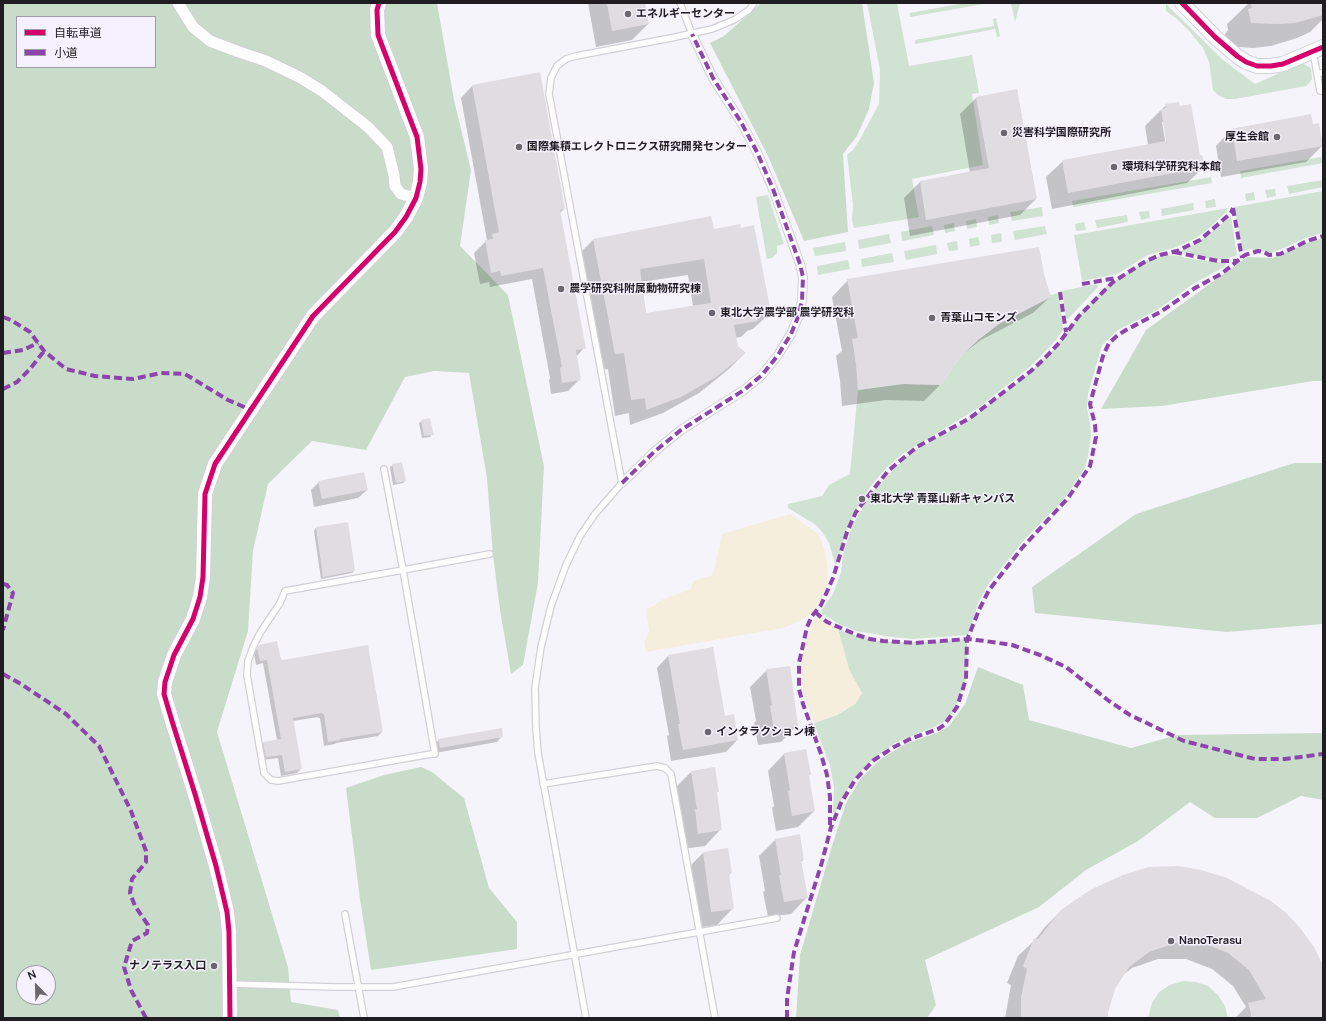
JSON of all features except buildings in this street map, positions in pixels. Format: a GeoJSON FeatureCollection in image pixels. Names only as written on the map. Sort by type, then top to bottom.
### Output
{"type":"FeatureCollection","features":[{"type":"Feature","properties":{"kind":"street"},"geometry":{"type":"LineString","coordinates":[[178,3],[193,27],[210,41],[266,61],[301,78],[322,91],[368,127],[387,147],[394,175],[395,186],[401,194],[416,198]]}},
{"type":"Feature","properties":{"kind":"street"},"geometry":{"type":"LineString","coordinates":[[230,1018],[229,932],[227,912],[210,845],[164,694],[165,682],[169,666],[193,619],[200,597],[204,569],[205,494],[215,464],[314,316],[395,232],[416,198],[420,182],[421,169],[416,137],[378,35],[376,10],[380,3]]}},
{"type":"Feature","properties":{"kind":"street"},"geometry":{"type":"LineString","coordinates":[[1182,3],[1215,37],[1237,56],[1246,62],[1257,66],[1283,64],[1318,49]]}},
{"type":"Feature","properties":{"kind":"street"},"geometry":{"type":"LineString","coordinates":[[622,483],[654,452],[681,430],[739,394],[762,375],[778,355],[791,334],[798,317],[802,301],[802,270],[773,189],[757,152],[741,122],[713,78],[692,34]]}},
{"type":"Feature","properties":{"kind":"lane"},"geometry":{"type":"LineString","coordinates":[[680,3],[692,34]]}},
{"type":"Feature","properties":{"kind":"lane"},"geometry":{"type":"LineString","coordinates":[[586,1018],[538,753],[535,688],[541,646],[551,606],[566,565],[580,536],[595,514],[622,483],[549,94],[551,78],[557,66],[566,59],[712,29],[734,20],[749,10],[754,3]]}},
{"type":"Feature","properties":{"kind":"lane"},"geometry":{"type":"LineString","coordinates":[[1318,49],[1320,91],[1323,91]]}},
{"type":"Feature","properties":{"kind":"lane"},"geometry":{"type":"LineString","coordinates":[[384,469],[403,570],[435,754],[278,781],[271,780],[264,773],[247,676],[248,661],[260,633],[280,604],[285,591],[403,570],[490,554]]}},
{"type":"Feature","properties":{"kind":"lane"},"geometry":{"type":"LineString","coordinates":[[543,784],[657,766],[665,768],[671,774],[715,1018]]}},
{"type":"Feature","properties":{"kind":"lane"},"geometry":{"type":"LineString","coordinates":[[345,914],[364,1018]]}},
{"type":"Feature","properties":{"kind":"lane"},"geometry":{"type":"LineString","coordinates":[[229,984],[393,987],[777,918]]}},
{"type":"Feature","properties":{"kind":"green space"},"geometry":{"type":"Polygon","coordinates":[[[3,3],[437,3],[454,100],[471,170],[460,246],[508,295],[544,466],[538,583],[523,665],[511,674],[500,610],[493,555],[487,478],[469,373],[434,371],[405,377],[366,450],[312,441],[268,484],[253,551],[248,631],[217,732],[288,967],[291,1002],[338,1010],[340,1018],[3,1018],[3,3]]]}},
{"type":"Feature","properties":{"kind":"green space"},"geometry":{"type":"Polygon","coordinates":[[[761,3],[862,3],[874,83],[869,109],[857,136],[843,154],[848,232],[804,241],[768,156],[710,43],[724,36],[761,3]]]}},
{"type":"Feature","properties":{"kind":"green space"},"geometry":{"type":"Polygon","coordinates":[[[867,3],[897,3],[909,66],[972,55],[979,93],[972,94],[983,165],[912,179],[919,217],[854,228],[852,220],[853,205],[847,155],[853,150],[860,139],[879,104],[880,70],[867,3]]]}},
{"type":"Feature","properties":{"kind":"green space"},"geometry":{"type":"Polygon","coordinates":[[[964,3],[989,3],[910,17],[910,13],[964,3]]]}},
{"type":"Feature","properties":{"kind":"green space"},"geometry":{"type":"Polygon","coordinates":[[[1011,3],[1020,3],[1015,22],[1011,3]]]}},
{"type":"Feature","properties":{"kind":"green space"},"geometry":{"type":"Polygon","coordinates":[[[1166,4],[1223,60],[1255,84],[1302,63],[1311,68],[1312,79],[1306,86],[1235,99],[1226,99],[1218,95],[1213,90],[1209,62],[1203,48],[1177,19],[1166,11],[1166,4]]]}},
{"type":"Feature","properties":{"kind":"green space"},"geometry":{"type":"Polygon","coordinates":[[[996,18],[1000,36],[997,37],[995,29],[915,44],[915,40],[994,26],[993,19],[996,18]]]}},
{"type":"Feature","properties":{"kind":"green space"},"geometry":{"type":"Polygon","coordinates":[[[1321,157],[1323,163],[1241,178],[1240,171],[1321,157]]]}},
{"type":"Feature","properties":{"kind":"green space"},"geometry":{"type":"Polygon","coordinates":[[[1211,177],[1212,183],[1073,207],[1072,201],[1211,177]]]}},
{"type":"Feature","properties":{"kind":"green space"},"geometry":{"type":"Polygon","coordinates":[[[1323,180],[1323,187],[1289,194],[1287,186],[1323,180]]]}},
{"type":"Feature","properties":{"kind":"green space"},"geometry":{"type":"Polygon","coordinates":[[[1275,189],[1276,196],[1267,198],[1265,190],[1275,189]]]}},
{"type":"Feature","properties":{"kind":"green space"},"geometry":{"type":"Polygon","coordinates":[[[1323,191],[1323,233],[1306,238],[1272,253],[1250,249],[1243,251],[1234,207],[1323,191]]]}},
{"type":"Feature","properties":{"kind":"green space"},"geometry":{"type":"Polygon","coordinates":[[[1254,192],[1255,200],[1246,201],[1245,194],[1254,192]]]}},
{"type":"Feature","properties":{"kind":"green space"},"geometry":{"type":"Polygon","coordinates":[[[768,195],[784,244],[777,246],[777,253],[772,258],[767,259],[756,197],[768,195]]]}},
{"type":"Feature","properties":{"kind":"green space"},"geometry":{"type":"Polygon","coordinates":[[[1215,199],[1216,207],[1206,208],[1205,201],[1215,199]]]}},
{"type":"Feature","properties":{"kind":"green space"},"geometry":{"type":"Polygon","coordinates":[[[1193,203],[1194,210],[1162,216],[1161,209],[1193,203]]]}},
{"type":"Feature","properties":{"kind":"green space"},"geometry":{"type":"Polygon","coordinates":[[[1042,207],[1043,216],[1012,221],[1010,212],[1042,207]]]}},
{"type":"Feature","properties":{"kind":"green space"},"geometry":{"type":"Polygon","coordinates":[[[1228,208],[1226,212],[1208,229],[1196,238],[1174,248],[1148,255],[1117,274],[1082,281],[1074,235],[1228,208]]]}},
{"type":"Feature","properties":{"kind":"green space"},"geometry":{"type":"Polygon","coordinates":[[[1149,211],[1150,218],[1141,220],[1139,212],[1149,211]]]}},
{"type":"Feature","properties":{"kind":"green space"},"geometry":{"type":"Polygon","coordinates":[[[998,215],[999,223],[989,225],[988,217],[998,215]]]}},
{"type":"Feature","properties":{"kind":"green space"},"geometry":{"type":"Polygon","coordinates":[[[1127,215],[1128,222],[1097,228],[1095,220],[1127,215]]]}},
{"type":"Feature","properties":{"kind":"green space"},"geometry":{"type":"Polygon","coordinates":[[[1231,216],[1237,255],[1227,259],[1211,259],[1182,252],[1200,241],[1231,216]]]}},
{"type":"Feature","properties":{"kind":"green space"},"geometry":{"type":"Polygon","coordinates":[[[976,219],[977,227],[967,229],[966,221],[976,219]]]}},
{"type":"Feature","properties":{"kind":"green space"},"geometry":{"type":"Polygon","coordinates":[[[1084,222],[1086,230],[1076,231],[1075,224],[1084,222]]]}},
{"type":"Feature","properties":{"kind":"green space"},"geometry":{"type":"Polygon","coordinates":[[[954,223],[955,231],[945,233],[944,225],[954,223]]]}},
{"type":"Feature","properties":{"kind":"green space"},"geometry":{"type":"Polygon","coordinates":[[[932,226],[934,235],[902,241],[901,232],[932,226]]]}},
{"type":"Feature","properties":{"kind":"green space"},"geometry":{"type":"Polygon","coordinates":[[[1045,226],[1047,234],[1015,240],[1013,231],[1045,226]]]}},
{"type":"Feature","properties":{"kind":"green space"},"geometry":{"type":"Polygon","coordinates":[[[1001,233],[1002,242],[992,243],[991,235],[1001,233]]]}},
{"type":"Feature","properties":{"kind":"green space"},"geometry":{"type":"Polygon","coordinates":[[[889,234],[891,243],[859,249],[858,240],[889,234]]]}},
{"type":"Feature","properties":{"kind":"green space"},"geometry":{"type":"Polygon","coordinates":[[[978,237],[980,245],[970,247],[969,239],[978,237]]]}},
{"type":"Feature","properties":{"kind":"green space"},"geometry":{"type":"Polygon","coordinates":[[[1323,238],[1323,381],[1313,381],[1162,406],[1101,409],[1146,330],[1247,257],[1273,258],[1323,238]]]}},
{"type":"Feature","properties":{"kind":"green space"},"geometry":{"type":"Polygon","coordinates":[[[957,241],[958,250],[949,251],[947,243],[957,241]]]}},
{"type":"Feature","properties":{"kind":"green space"},"geometry":{"type":"Polygon","coordinates":[[[845,242],[846,251],[815,256],[813,248],[845,242]]]}},
{"type":"Feature","properties":{"kind":"green space"},"geometry":{"type":"Polygon","coordinates":[[[936,245],[937,254],[906,260],[904,251],[936,245]]]}},
{"type":"Feature","properties":{"kind":"green space"},"geometry":{"type":"Polygon","coordinates":[[[892,253],[894,262],[862,267],[861,259],[892,253]]]}},
{"type":"Feature","properties":{"kind":"green space"},"geometry":{"type":"Polygon","coordinates":[[[1168,255],[1227,263],[1224,267],[1193,284],[1157,310],[1118,330],[1102,345],[1088,394],[1087,409],[1091,436],[1085,468],[1064,499],[1025,539],[989,583],[979,601],[968,635],[913,639],[892,637],[856,631],[839,624],[822,614],[821,611],[833,594],[841,572],[843,555],[852,526],[870,495],[894,469],[911,453],[970,419],[1028,374],[1054,349],[1086,307],[1107,286],[1145,261],[1168,255]]]}},
{"type":"Feature","properties":{"kind":"green space"},"geometry":{"type":"Polygon","coordinates":[[[848,260],[850,269],[818,275],[817,266],[848,260]]]}},
{"type":"Feature","properties":{"kind":"green space"},"geometry":{"type":"Polygon","coordinates":[[[1096,284],[1098,286],[1097,288],[1068,319],[1066,318],[1062,291],[1096,284]]]}},
{"type":"Feature","properties":{"kind":"green space"},"geometry":{"type":"Polygon","coordinates":[[[1059,293],[1063,330],[1055,341],[1031,366],[978,408],[904,453],[887,467],[870,487],[859,504],[848,526],[837,564],[835,564],[829,543],[823,533],[816,525],[788,508],[788,504],[822,496],[829,485],[850,474],[858,390],[903,384],[941,385],[960,357],[978,340],[999,324],[1050,297],[1050,295],[1059,293]]]}},
{"type":"Feature","properties":{"kind":"green space"},"geometry":{"type":"Polygon","coordinates":[[[1294,463],[1323,463],[1323,624],[1227,632],[1035,613],[1032,587],[1136,514],[1294,463]]]}},
{"type":"Feature","properties":{"kind":"green space"},"geometry":{"type":"Polygon","coordinates":[[[838,629],[883,642],[930,642],[966,639],[967,667],[965,683],[955,710],[945,721],[895,743],[876,757],[851,783],[836,812],[833,812],[834,787],[830,766],[814,723],[837,715],[855,704],[862,693],[849,671],[838,629]]]}},
{"type":"Feature","properties":{"kind":"green space"},"geometry":{"type":"Polygon","coordinates":[[[978,667],[1023,685],[1029,720],[1131,748],[1177,735],[1323,733],[1323,800],[1301,796],[1257,818],[1215,818],[1190,802],[1138,841],[1086,870],[1039,907],[925,960],[936,1005],[927,1018],[796,1018],[800,955],[846,803],[861,778],[881,759],[905,744],[939,732],[949,726],[965,704],[978,667]]]}},
{"type":"Feature","properties":{"kind":"green space"},"geometry":{"type":"Polygon","coordinates":[[[421,767],[432,772],[464,798],[489,888],[517,922],[517,949],[371,970],[360,899],[346,788],[384,775],[421,767]]]}},
{"type":"Feature","properties":{"kind":"green space"},"geometry":{"type":"Polygon","coordinates":[[[1183,981],[1196,982],[1208,986],[1218,995],[1225,1006],[1228,1018],[1148,1018],[1152,1003],[1159,992],[1170,985],[1183,981]]]}},
{"type":"Feature","properties":{"kind":"sand"},"geometry":{"type":"Polygon","coordinates":[[[790,514],[818,534],[825,550],[828,572],[826,587],[818,605],[810,615],[783,628],[646,652],[644,642],[649,631],[646,609],[654,606],[661,600],[691,589],[693,581],[713,575],[722,534],[790,514]]]}},
{"type":"Feature","properties":{"kind":"sand"},"geometry":{"type":"Polygon","coordinates":[[[816,617],[820,617],[838,629],[849,669],[862,693],[855,704],[837,715],[814,723],[803,693],[801,676],[804,645],[816,617]]]}},
{"type":"Feature","properties":{"kind":"marked path"},"geometry":{"type":"LineString","coordinates":[[622,483],[654,452],[681,430],[744,390],[762,375],[778,355],[791,334],[798,317],[802,301],[803,277],[800,264],[773,189],[757,152],[741,122],[713,78],[692,34]]}},
{"type":"Feature","properties":{"kind":"marked path"},"geometry":{"type":"LineString","coordinates":[[1233,208],[1242,258]]}},
{"type":"Feature","properties":{"kind":"marked path"},"geometry":{"type":"LineString","coordinates":[[830,825],[830,797],[827,775],[799,689],[799,663],[807,627],[812,616],[821,605],[833,578],[847,532],[856,512],[888,471],[917,447],[970,418],[1031,371],[1059,343],[1079,316],[1113,282],[1146,261],[1160,255],[1177,251],[1200,240],[1231,213],[1233,208]]}},
{"type":"Feature","properties":{"kind":"marked path"},"geometry":{"type":"LineString","coordinates":[[787,1018],[787,999],[794,952],[822,862],[831,827],[841,803],[855,780],[874,760],[910,739],[938,729],[944,725],[957,707],[966,679],[967,640],[989,590],[1022,548],[1068,498],[1090,466],[1096,437],[1090,404],[1103,356],[1109,343],[1126,330],[1162,311],[1195,288],[1221,274],[1245,255],[1258,251],[1269,255],[1280,254],[1307,241],[1323,236]]}},
{"type":"Feature","properties":{"kind":"marked path"},"geometry":{"type":"LineString","coordinates":[[1174,252],[1218,261],[1238,261]]}},
{"type":"Feature","properties":{"kind":"marked path"},"geometry":{"type":"LineString","coordinates":[[1082,284],[1116,278]]}},
{"type":"Feature","properties":{"kind":"marked path"},"geometry":{"type":"LineString","coordinates":[[1060,292],[1066,332]]}},
{"type":"Feature","properties":{"kind":"marked path"},"geometry":{"type":"LineString","coordinates":[[3,317],[11,320],[30,332],[44,351],[66,369],[95,376],[133,379],[161,373],[185,374],[228,400],[251,410]]}},
{"type":"Feature","properties":{"kind":"marked path"},"geometry":{"type":"LineString","coordinates":[[3,353],[23,350],[38,343]]}},
{"type":"Feature","properties":{"kind":"marked path"},"geometry":{"type":"LineString","coordinates":[[3,389],[17,382],[30,369],[44,351]]}},
{"type":"Feature","properties":{"kind":"marked path"},"geometry":{"type":"LineString","coordinates":[[3,584],[7,585],[13,593],[3,630]]}},
{"type":"Feature","properties":{"kind":"marked path"},"geometry":{"type":"LineString","coordinates":[[815,612],[827,622],[870,639],[915,643],[968,639],[1012,645],[1040,655],[1066,667],[1109,701],[1130,715],[1184,741],[1255,759],[1285,759],[1323,754]]}},
{"type":"Feature","properties":{"kind":"marked path"},"geometry":{"type":"LineString","coordinates":[[3,674],[21,684],[66,714],[99,746],[131,811],[146,851],[146,862],[132,879],[130,893],[135,906],[148,925],[147,933],[132,941],[124,967],[131,990],[146,1018]]}},
{"type":"Feature","properties":{"kind":"cycle path"},"geometry":{"type":"LineString","coordinates":[[230,1018],[229,932],[227,912],[216,866],[164,694],[165,682],[174,655],[193,619],[200,597],[203,577],[205,494],[215,464],[313,316],[395,232],[406,217],[416,198],[420,182],[421,169],[417,137],[378,35],[377,10],[379,3]]}},
{"type":"Feature","properties":{"kind":"cycle path"},"geometry":{"type":"LineString","coordinates":[[1182,3],[1215,37],[1237,56],[1246,62],[1257,66],[1283,64],[1323,47]]}},
{"type":"Feature","properties":{"kind":"place","name":"エネルギーセンター"},"geometry":{"type":"Point","coordinates":[628,14]}},
{"type":"Feature","properties":{"kind":"place","name":"災害科学国際研究所"},"geometry":{"type":"Point","coordinates":[1004,133]}},
{"type":"Feature","properties":{"kind":"place","name":"厚生会館"},"geometry":{"type":"Point","coordinates":[1277,137]}},
{"type":"Feature","properties":{"kind":"place","name":"国際集積エレクトロニクス研究開発センター"},"geometry":{"type":"Point","coordinates":[519,147]}},
{"type":"Feature","properties":{"kind":"place","name":"環境科学研究科本館"},"geometry":{"type":"Point","coordinates":[1114,167]}},
{"type":"Feature","properties":{"kind":"place","name":"農学研究科附属動物研究棟"},"geometry":{"type":"Point","coordinates":[561,289]}},
{"type":"Feature","properties":{"kind":"place","name":"東北大学農学部 農学研究科"},"geometry":{"type":"Point","coordinates":[712,313]}},
{"type":"Feature","properties":{"kind":"place","name":"青葉山コモンズ"},"geometry":{"type":"Point","coordinates":[932,318]}},
{"type":"Feature","properties":{"kind":"place","name":"東北大学 青葉山新キャンパス"},"geometry":{"type":"Point","coordinates":[862,499]}},
{"type":"Feature","properties":{"kind":"place","name":"インタラクション棟"},"geometry":{"type":"Point","coordinates":[708,732]}},
{"type":"Feature","properties":{"kind":"place","name":"NanoTerasu"},"geometry":{"type":"Point","coordinates":[1171,941]}},
{"type":"Feature","properties":{"kind":"place","name":"ナノテラス入口"},"geometry":{"type":"Point","coordinates":[214,966]}}]}
